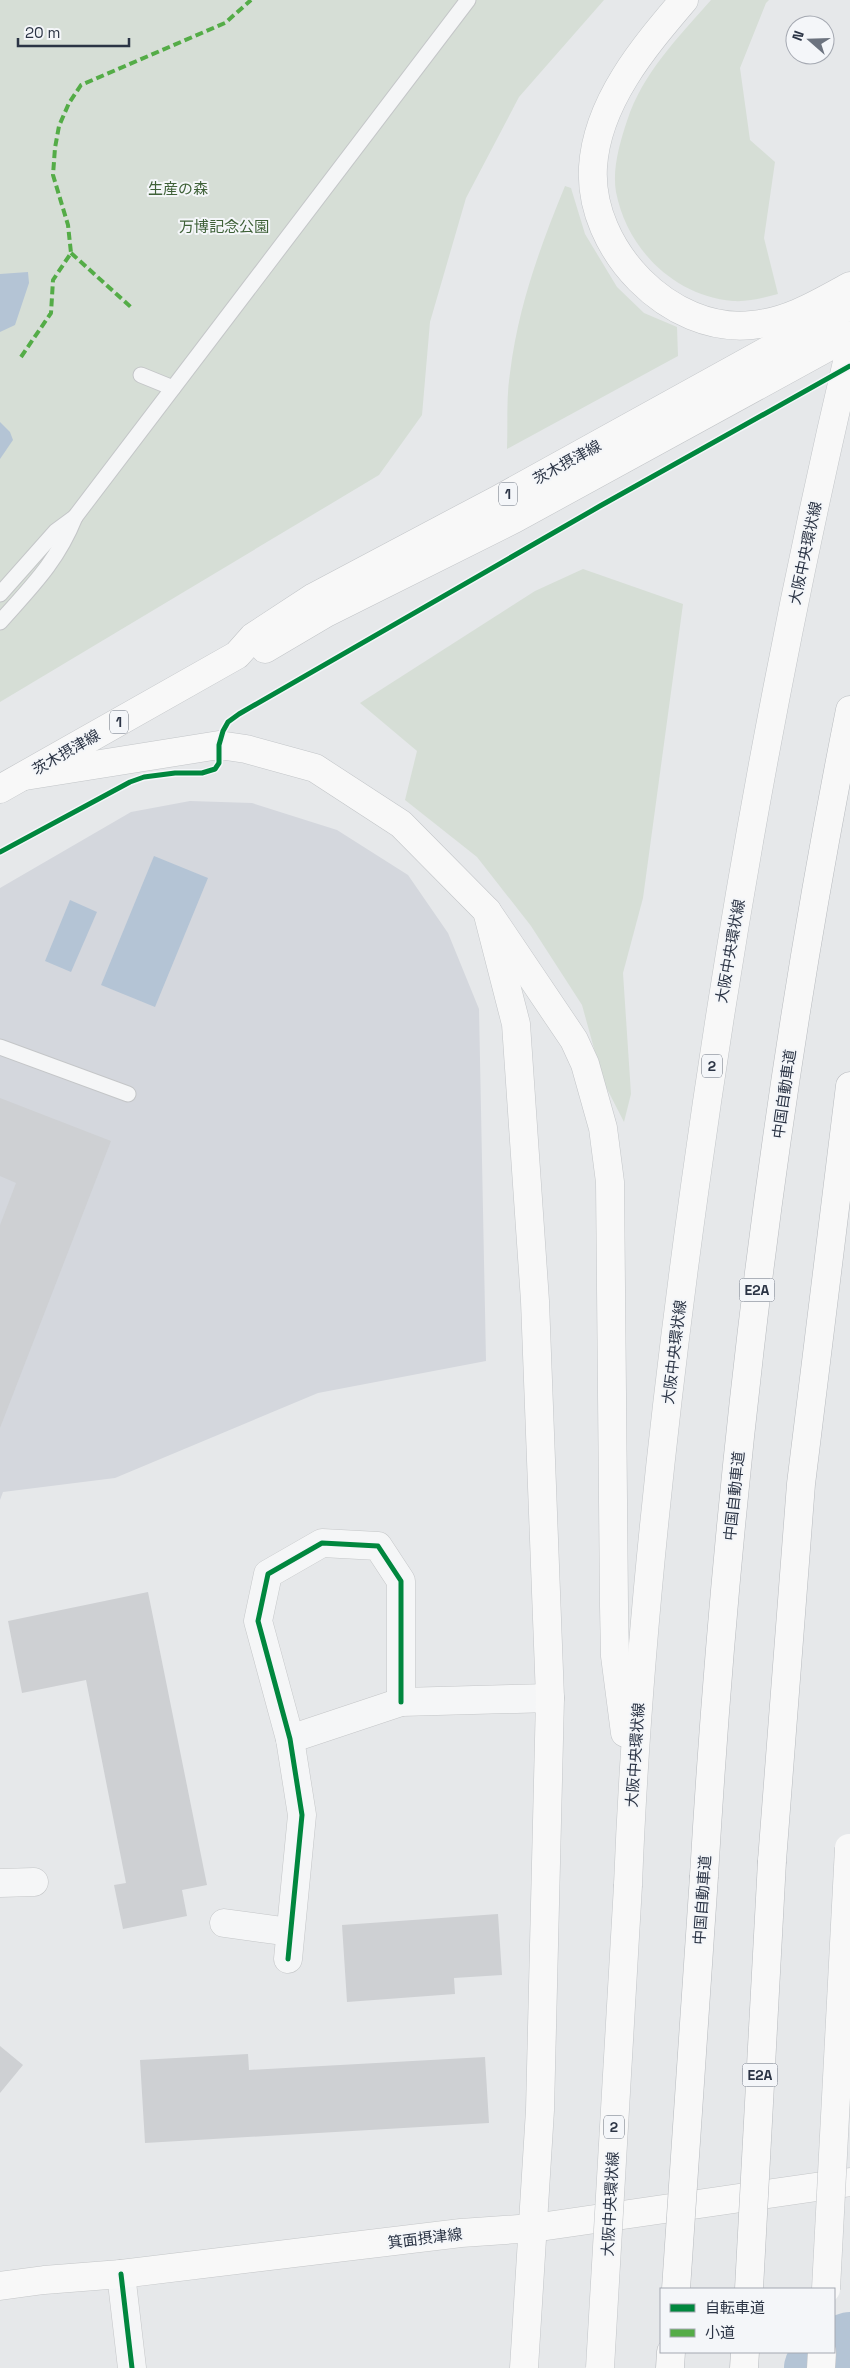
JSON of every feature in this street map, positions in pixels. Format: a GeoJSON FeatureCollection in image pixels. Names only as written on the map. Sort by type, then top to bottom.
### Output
{"type":"FeatureCollection","features":[{"type":"Feature","properties":{"kind":"main road"},"geometry":{"type":"LineString","coordinates":[[684,0],[642,50],[614,98],[596,146],[593,168],[597,204],[606,229],[626,265],[671,306],[694,317],[722,324],[750,326],[773,322],[794,315],[850,286]]}},
{"type":"Feature","properties":{"kind":"main road","name":"茨木摂津線"},"geometry":{"type":"LineString","coordinates":[[0,789],[237,655],[253,637],[314,597],[499,499],[850,305]]}},
{"type":"Feature","properties":{"kind":"main road","name":"茨木摂津線"},"geometry":{"type":"LineString","coordinates":[[237,655],[264,650],[326,613],[514,519],[850,335]]}},
{"type":"Feature","properties":{"kind":"main road","name":"大阪中央環状線"},"geometry":{"type":"LineString","coordinates":[[600,2368],[632,1792],[644,1643],[669,1389],[717,1029],[754,810],[826,453],[850,349]]}},
{"type":"Feature","properties":{"kind":"main road","name":"中国自動車道"},"geometry":{"type":"LineString","coordinates":[[676,2288],[718,1665],[730,1533],[765,1224],[787,1071],[850,710]]}},
{"type":"Feature","properties":{"kind":"main road"},"geometry":{"type":"LineString","coordinates":[[25,776],[219,745],[246,749],[315,768],[401,824],[488,911],[574,1040],[586,1064],[593,1088],[607,1153],[612,1216],[615,1656],[632,1792]]}},
{"type":"Feature","properties":{"kind":"main road"},"geometry":{"type":"LineString","coordinates":[[488,911],[516,1024],[535,1301],[550,1698],[540,2110],[524,2368]]}},
{"type":"Feature","properties":{"kind":"main road","name":"E2A"},"geometry":{"type":"LineString","coordinates":[[749,2288],[772,1862],[801,1484],[850,1086]]}},
{"type":"Feature","properties":{"kind":"main road"},"geometry":{"type":"LineString","coordinates":[[826,2288],[849,1841]]}},
{"type":"Feature","properties":{"kind":"main road","name":"箕面摂津線"},"geometry":{"type":"LineString","coordinates":[[0,2286],[44,2280],[121,2274],[461,2233],[533,2228],[850,2182]]}},
{"type":"Feature","properties":{"kind":"main road"},"geometry":{"type":"LineString","coordinates":[[670,2368],[671,2353]]}},
{"type":"Feature","properties":{"kind":"main road"},"geometry":{"type":"LineString","coordinates":[[744,2368],[745,2353]]}},
{"type":"Feature","properties":{"kind":"main road"},"geometry":{"type":"LineString","coordinates":[[821,2368],[822,2353]]}},
{"type":"Feature","properties":{"kind":"street"},"geometry":{"type":"LineString","coordinates":[[224,1923],[289,1945],[302,1815],[290,1739],[258,1621],[268,1574],[322,1543],[378,1546],[401,1581],[401,1702]]}},
{"type":"Feature","properties":{"kind":"street"},"geometry":{"type":"LineString","coordinates":[[290,1739],[401,1702],[550,1698]]}},
{"type":"Feature","properties":{"kind":"street"},"geometry":{"type":"LineString","coordinates":[[0,1883],[34,1882]]}},
{"type":"Feature","properties":{"kind":"street"},"geometry":{"type":"LineString","coordinates":[[121,2274],[132,2368]]}},
{"type":"Feature","properties":{"kind":"lane"},"geometry":{"type":"LineString","coordinates":[[0,622],[54,560],[75,518],[468,0]]}},
{"type":"Feature","properties":{"kind":"lane"},"geometry":{"type":"LineString","coordinates":[[141,375],[173,388]]}},
{"type":"Feature","properties":{"kind":"lane"},"geometry":{"type":"LineString","coordinates":[[0,594],[56,531],[75,518]]}},
{"type":"Feature","properties":{"kind":"lane"},"geometry":{"type":"LineString","coordinates":[[0,1047],[128,1094]]}},
{"type":"Feature","properties":{"kind":"shaded area"},"geometry":{"type":"Polygon","coordinates":[[[190,801],[252,803],[337,830],[408,875],[448,933],[479,1009],[486,1361],[318,1393],[115,1478],[3,1492],[0,1500],[0,888],[131,812],[190,801]]]}},
{"type":"Feature","properties":{"kind":"green space","name":"万博記念公園"},"geometry":{"type":"Polygon","coordinates":[[[0,0],[604,0],[519,97],[466,198],[430,322],[422,415],[379,475],[0,702],[0,0]]]}},
{"type":"Feature","properties":{"kind":"green space"},"geometry":{"type":"Polygon","coordinates":[[[711,0],[769,0],[766,3],[740,68],[750,140],[775,162],[764,238],[778,294],[750,300],[733,301],[711,297],[691,290],[656,266],[642,250],[631,232],[622,213],[616,192],[617,156],[624,129],[634,103],[642,87],[663,56],[711,0]]]}},
{"type":"Feature","properties":{"kind":"green space"},"geometry":{"type":"Polygon","coordinates":[[[565,186],[571,188],[585,234],[617,287],[644,313],[677,327],[678,356],[507,449],[509,382],[518,325],[531,278],[565,186]]]}},
{"type":"Feature","properties":{"kind":"green space"},"geometry":{"type":"Polygon","coordinates":[[[583,569],[683,604],[643,898],[623,973],[631,1094],[624,1122],[603,1081],[582,1005],[531,926],[477,857],[405,800],[417,751],[360,703],[535,591],[583,569]]]}},
{"type":"Feature","properties":{"kind":"water"},"geometry":{"type":"Polygon","coordinates":[[[28,272],[29,283],[15,325],[0,332],[0,274],[28,272]]]}},
{"type":"Feature","properties":{"kind":"water"},"geometry":{"type":"Polygon","coordinates":[[[0,422],[10,432],[13,440],[0,459],[0,422]]]}},
{"type":"Feature","properties":{"kind":"water"},"geometry":{"type":"Polygon","coordinates":[[[154,856],[208,878],[155,1007],[101,985],[154,856]]]}},
{"type":"Feature","properties":{"kind":"water"},"geometry":{"type":"Polygon","coordinates":[[[70,900],[97,912],[71,972],[45,961],[70,900]]]}},
{"type":"Feature","properties":{"kind":"building"},"geometry":{"type":"Polygon","coordinates":[[[0,1098],[111,1141],[0,1428],[0,1225],[16,1183],[0,1176],[0,1098]]]}},
{"type":"Feature","properties":{"kind":"building"},"geometry":{"type":"Polygon","coordinates":[[[148,1592],[207,1885],[182,1890],[187,1916],[123,1929],[114,1885],[126,1883],[86,1680],[22,1693],[8,1621],[148,1592]]]}},
{"type":"Feature","properties":{"kind":"building"},"geometry":{"type":"Polygon","coordinates":[[[498,1914],[502,1975],[454,1978],[455,1994],[347,2002],[342,1925],[498,1914]]]}},
{"type":"Feature","properties":{"kind":"building"},"geometry":{"type":"Polygon","coordinates":[[[0,2046],[23,2065],[0,2093],[0,2046]]]}},
{"type":"Feature","properties":{"kind":"building"},"geometry":{"type":"Polygon","coordinates":[[[248,2054],[249,2070],[485,2057],[489,2123],[145,2143],[140,2060],[248,2054]]]}},
{"type":"Feature","properties":{"kind":"waterway"},"geometry":{"type":"LineString","coordinates":[[818,2368],[850,2346]]}},
{"type":"Feature","properties":{"kind":"marked path"},"geometry":{"type":"LineString","coordinates":[[21,357],[51,313],[53,280],[71,253],[68,225],[53,175],[59,126],[69,103],[81,85],[225,23],[251,0]]}},
{"type":"Feature","properties":{"kind":"marked path"},"geometry":{"type":"LineString","coordinates":[[71,253],[133,309]]}},
{"type":"Feature","properties":{"kind":"cycle path"},"geometry":{"type":"LineString","coordinates":[[0,852],[130,782],[144,777],[175,773],[202,773],[215,769],[219,763],[219,745],[223,731],[228,722],[239,714],[600,506],[850,366]]}},
{"type":"Feature","properties":{"kind":"cycle path"},"geometry":{"type":"LineString","coordinates":[[288,1959],[302,1815],[290,1739],[258,1621],[268,1574],[322,1543],[378,1546],[401,1581],[401,1702]]}},
{"type":"Feature","properties":{"kind":"cycle path"},"geometry":{"type":"LineString","coordinates":[[121,2274],[132,2368]]}},
{"type":"Feature","properties":{"kind":"park label","name":"生産の森"},"geometry":{"type":"Point","coordinates":[178,188]}}]}
